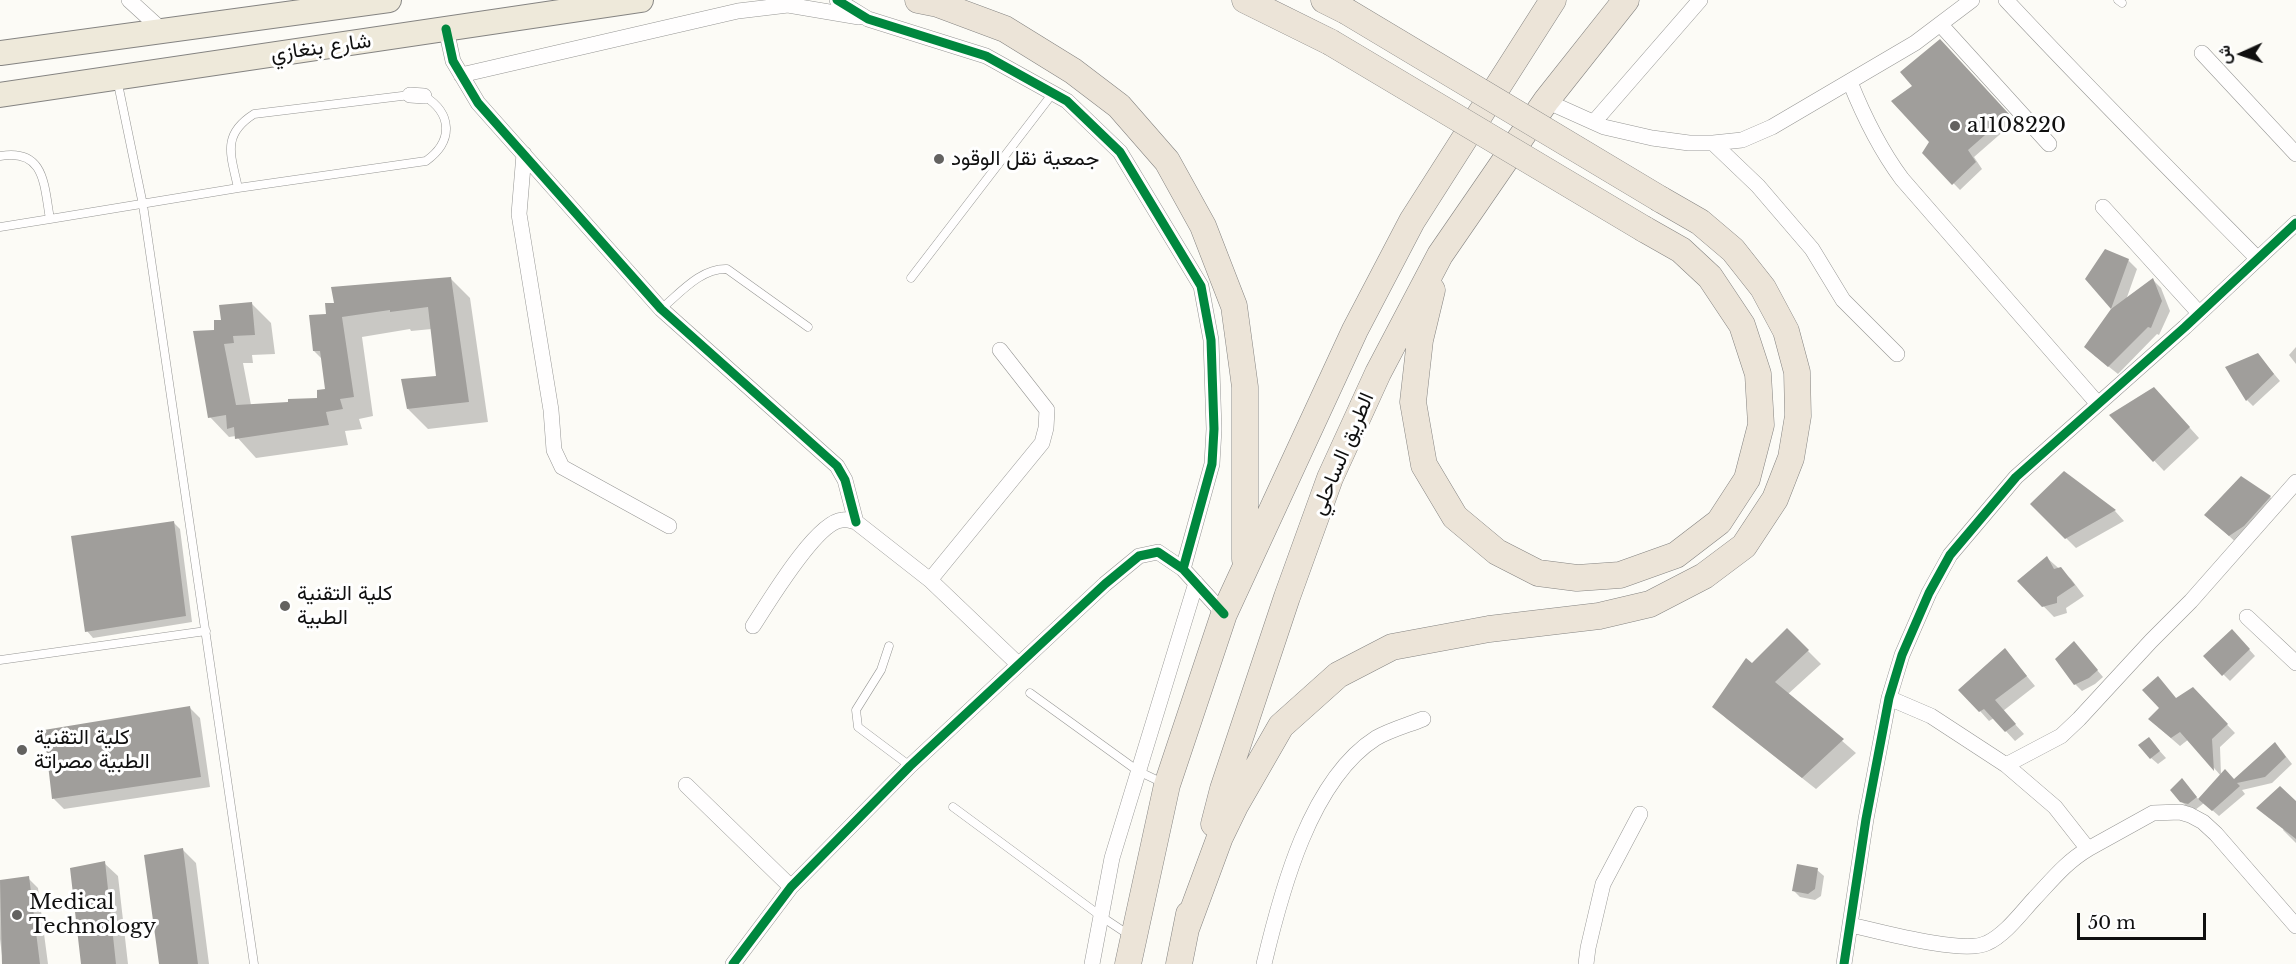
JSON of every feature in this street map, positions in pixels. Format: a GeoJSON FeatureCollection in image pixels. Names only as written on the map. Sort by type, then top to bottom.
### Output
{"type":"FeatureCollection","features":[{"type":"Feature","properties":{"kind":"highway"},"geometry":{"type":"LineString","coordinates":[[918,0],[938,4],[1005,29],[1073,71],[1119,106],[1167,162],[1203,226],[1234,306],[1245,387],[1245,565]]}},
{"type":"Feature","properties":{"kind":"highway"},"geometry":{"type":"LineString","coordinates":[[1245,0],[1330,42],[1681,250],[1710,277],[1742,325],[1758,374],[1761,425],[1747,479],[1719,522],[1676,555],[1620,575],[1576,578],[1538,573],[1497,552],[1455,517],[1424,465],[1413,402],[1420,340],[1440,255]]}},
{"type":"Feature","properties":{"kind":"highway","name":"الطريق الساحلي"},"geometry":{"type":"LineString","coordinates":[[1128,964],[1167,785],[1224,614],[1245,565],[1355,330],[1412,221],[1553,0]]}},
{"type":"Feature","properties":{"kind":"highway","name":"الطريق الساحلي"},"geometry":{"type":"LineString","coordinates":[[1179,964],[1185,929],[1223,789],[1287,597],[1330,478],[1378,373],[1440,255],[1546,101],[1626,0]]}},
{"type":"Feature","properties":{"kind":"highway"},"geometry":{"type":"LineString","coordinates":[[1185,929],[1220,837],[1281,726],[1338,675],[1392,647],[1489,629],[1599,616],[1650,604],[1704,576],[1744,546],[1775,499],[1791,458],[1798,416],[1797,372],[1785,331],[1763,288],[1733,250],[1700,222],[1335,6]]}},
{"type":"Feature","properties":{"kind":"main road","name":"شارع بنغازي"},"geometry":{"type":"LineString","coordinates":[[0,53],[389,0]]}},
{"type":"Feature","properties":{"kind":"main road","name":"شارع بنغازي"},"geometry":{"type":"LineString","coordinates":[[0,95],[641,0]]}},
{"type":"Feature","properties":{"kind":"main road"},"geometry":{"type":"LineString","coordinates":[[237,21],[244,59]]}},
{"type":"Feature","properties":{"kind":"street"},"geometry":{"type":"LineString","coordinates":[[131,0],[164,32]]}},
{"type":"Feature","properties":{"kind":"street"},"geometry":{"type":"LineString","coordinates":[[837,0],[868,19]]}},
{"type":"Feature","properties":{"kind":"street"},"geometry":{"type":"LineString","coordinates":[[1594,122],[1700,0]]}},
{"type":"Feature","properties":{"kind":"street"},"geometry":{"type":"LineString","coordinates":[[1546,101],[1604,127],[1652,138],[1689,143],[1742,140],[1772,127],[1915,43],[1972,0]]}},
{"type":"Feature","properties":{"kind":"street"},"geometry":{"type":"LineString","coordinates":[[2006,0],[2089,89],[2257,258]]}},
{"type":"Feature","properties":{"kind":"street"},"geometry":{"type":"LineString","coordinates":[[461,75],[738,11],[788,5],[868,19],[986,56],[1067,101],[1120,152],[1201,286],[1212,340],[1214,429],[1212,464],[1183,569]]}},
{"type":"Feature","properties":{"kind":"street"},"geometry":{"type":"LineString","coordinates":[[1940,24],[2049,144]]}},
{"type":"Feature","properties":{"kind":"street"},"geometry":{"type":"LineString","coordinates":[[446,29],[453,62],[478,103],[661,309],[837,466],[845,480],[856,522]]}},
{"type":"Feature","properties":{"kind":"street"},"geometry":{"type":"LineString","coordinates":[[2202,53],[2296,154]]}},
{"type":"Feature","properties":{"kind":"street"},"geometry":{"type":"LineString","coordinates":[[1850,82],[1881,151],[2098,404]]}},
{"type":"Feature","properties":{"kind":"street"},"geometry":{"type":"LineString","coordinates":[[1713,143],[1758,186],[1812,249],[1843,300],[1897,354]]}},
{"type":"Feature","properties":{"kind":"street"},"geometry":{"type":"LineString","coordinates":[[524,154],[519,214],[551,410],[554,450],[562,467],[669,526]]}},
{"type":"Feature","properties":{"kind":"street"},"geometry":{"type":"LineString","coordinates":[[2103,207],[2199,313]]}},
{"type":"Feature","properties":{"kind":"street"},"geometry":{"type":"LineString","coordinates":[[1844,964],[1866,819],[1889,698],[1902,656],[1929,593],[1950,555],[2016,477],[2296,223]]}},
{"type":"Feature","properties":{"kind":"street"},"geometry":{"type":"LineString","coordinates":[[930,580],[1042,443],[1047,410],[1000,350]]}},
{"type":"Feature","properties":{"kind":"street"},"geometry":{"type":"LineString","coordinates":[[2006,765],[2061,736],[2079,719],[2191,601],[2296,482]]}},
{"type":"Feature","properties":{"kind":"street"},"geometry":{"type":"LineString","coordinates":[[753,626],[787,573],[824,529],[842,519],[856,522],[930,580],[1018,664]]}},
{"type":"Feature","properties":{"kind":"street"},"geometry":{"type":"LineString","coordinates":[[733,964],[791,887],[910,766],[1105,584],[1139,556],[1158,552],[1183,569],[1224,614]]}},
{"type":"Feature","properties":{"kind":"street"},"geometry":{"type":"LineString","coordinates":[[1092,964],[1112,858],[1196,583]]}},
{"type":"Feature","properties":{"kind":"street"},"geometry":{"type":"LineString","coordinates":[[2247,617],[2296,663]]}},
{"type":"Feature","properties":{"kind":"street"},"geometry":{"type":"LineString","coordinates":[[1889,698],[1931,716],[2006,765],[2055,807],[2088,849]]}},
{"type":"Feature","properties":{"kind":"street"},"geometry":{"type":"LineString","coordinates":[[1264,964],[1279,902],[1304,837],[1327,789],[1349,761],[1377,738],[1423,719]]}},
{"type":"Feature","properties":{"kind":"street"},"geometry":{"type":"LineString","coordinates":[[686,784],[791,887]]}},
{"type":"Feature","properties":{"kind":"street"},"geometry":{"type":"LineString","coordinates":[[1851,925],[1923,942],[1985,945],[2007,927],[2074,857],[2153,813],[2180,812],[2203,822],[2216,834],[2296,926]]}},
{"type":"Feature","properties":{"kind":"street"},"geometry":{"type":"LineString","coordinates":[[1586,964],[1603,884],[1640,814]]}},
{"type":"Feature","properties":{"kind":"lane"},"geometry":{"type":"LineString","coordinates":[[117,78],[143,205],[254,964]]}},
{"type":"Feature","properties":{"kind":"lane"},"geometry":{"type":"LineString","coordinates":[[911,278],[1053,93]]}},
{"type":"Feature","properties":{"kind":"lane"},"geometry":{"type":"LineString","coordinates":[[0,227],[238,188],[426,161],[436,154],[443,144],[446,121],[441,110],[417,95],[254,114],[241,122],[232,135],[232,157],[238,188]]}},
{"type":"Feature","properties":{"kind":"lane"},"geometry":{"type":"LineString","coordinates":[[0,156],[15,153],[34,161],[41,172],[50,219]]}},
{"type":"Feature","properties":{"kind":"lane"},"geometry":{"type":"LineString","coordinates":[[661,309],[705,272],[715,268],[727,269],[808,327]]}},
{"type":"Feature","properties":{"kind":"lane"},"geometry":{"type":"LineString","coordinates":[[0,660],[206,631]]}},
{"type":"Feature","properties":{"kind":"lane"},"geometry":{"type":"LineString","coordinates":[[889,646],[880,670],[856,710],[858,727],[910,766]]}},
{"type":"Feature","properties":{"kind":"lane"},"geometry":{"type":"LineString","coordinates":[[1030,693],[1138,771],[1167,785]]}},
{"type":"Feature","properties":{"kind":"lane"},"geometry":{"type":"LineString","coordinates":[[953,807],[1102,917],[1133,937]]}},
{"type":"Feature","properties":{"kind":"building","name":"a1108220"},"geometry":{"type":"Polygon","coordinates":[[[1940,39],[2009,114],[1968,150],[1976,162],[1952,185],[1922,153],[1929,142],[1891,101],[1912,86],[1900,72],[1940,39]]]}},
{"type":"Feature","properties":{"kind":"building"},"geometry":{"type":"Polygon","coordinates":[[[2105,249],[2129,259],[2111,309],[2085,279],[2105,249]]]}},
{"type":"Feature","properties":{"kind":"building"},"geometry":{"type":"Polygon","coordinates":[[[451,277],[469,402],[407,409],[401,379],[436,376],[428,307],[342,317],[354,397],[340,399],[343,409],[326,412],[329,425],[235,439],[234,427],[227,429],[226,415],[208,418],[193,331],[214,330],[214,320],[221,320],[219,305],[252,302],[255,335],[233,336],[234,343],[224,344],[236,405],[288,402],[288,399],[317,398],[317,390],[325,389],[320,351],[313,351],[309,315],[326,314],[325,303],[334,303],[331,287],[451,277]]]}},
{"type":"Feature","properties":{"kind":"building"},"geometry":{"type":"Polygon","coordinates":[[[2153,278],[2162,301],[2151,328],[2148,327],[2108,367],[2084,347],[2111,309],[2153,278]]]}},
{"type":"Feature","properties":{"kind":"building"},"geometry":{"type":"Polygon","coordinates":[[[2258,353],[2274,374],[2246,401],[2225,367],[2258,353]]]}},
{"type":"Feature","properties":{"kind":"building"},"geometry":{"type":"Polygon","coordinates":[[[2154,387],[2190,427],[2153,462],[2109,415],[2154,387]]]}},
{"type":"Feature","properties":{"kind":"building"},"geometry":{"type":"Polygon","coordinates":[[[2064,471],[2116,510],[2065,539],[2030,504],[2064,471]]]}},
{"type":"Feature","properties":{"kind":"building"},"geometry":{"type":"Polygon","coordinates":[[[2241,476],[2271,496],[2244,526],[2229,536],[2204,515],[2241,476]]]}},
{"type":"Feature","properties":{"kind":"building"},"geometry":{"type":"Polygon","coordinates":[[[174,521],[186,616],[85,632],[71,536],[174,521]]]}},
{"type":"Feature","properties":{"kind":"building"},"geometry":{"type":"Polygon","coordinates":[[[2047,556],[2054,569],[2061,567],[2075,585],[2057,597],[2057,603],[2042,607],[2017,581],[2047,556]]]}},
{"type":"Feature","properties":{"kind":"building"},"geometry":{"type":"Polygon","coordinates":[[[1787,628],[1809,650],[1775,682],[1844,739],[1802,778],[1712,707],[1746,658],[1752,663],[1787,628]]]}},
{"type":"Feature","properties":{"kind":"building"},"geometry":{"type":"Polygon","coordinates":[[[2232,629],[2250,649],[2222,676],[2203,656],[2232,629]]]}},
{"type":"Feature","properties":{"kind":"building"},"geometry":{"type":"Polygon","coordinates":[[[2074,641],[2098,670],[2089,678],[2074,685],[2055,659],[2074,641]]]}},
{"type":"Feature","properties":{"kind":"building"},"geometry":{"type":"Polygon","coordinates":[[[2005,648],[2027,676],[1995,700],[2016,724],[2005,732],[1984,709],[1979,712],[1958,690],[2005,648]]]}},
{"type":"Feature","properties":{"kind":"building"},"geometry":{"type":"Polygon","coordinates":[[[2158,676],[2176,698],[2193,687],[2228,724],[2212,739],[2214,771],[2180,732],[2171,738],[2148,719],[2159,708],[2142,690],[2158,676]]]}},
{"type":"Feature","properties":{"kind":"building"},"geometry":{"type":"Polygon","coordinates":[[[190,706],[201,777],[52,799],[44,730],[190,706]]]}},
{"type":"Feature","properties":{"kind":"building"},"geometry":{"type":"Polygon","coordinates":[[[2149,737],[2160,751],[2150,759],[2138,745],[2149,737]]]}},
{"type":"Feature","properties":{"kind":"building"},"geometry":{"type":"Polygon","coordinates":[[[2275,742],[2286,757],[2265,777],[2237,783],[2240,786],[2212,811],[2198,799],[2225,769],[2234,779],[2275,742]]]}},
{"type":"Feature","properties":{"kind":"building"},"geometry":{"type":"Polygon","coordinates":[[[2182,778],[2197,797],[2188,804],[2180,802],[2170,790],[2182,778]]]}},
{"type":"Feature","properties":{"kind":"building"},"geometry":{"type":"Polygon","coordinates":[[[2280,786],[2296,801],[2296,839],[2256,808],[2280,786]]]}},
{"type":"Feature","properties":{"kind":"building"},"geometry":{"type":"Polygon","coordinates":[[[183,848],[198,964],[159,964],[144,855],[183,848]]]}},
{"type":"Feature","properties":{"kind":"building"},"geometry":{"type":"Polygon","coordinates":[[[105,861],[116,964],[81,964],[70,868],[105,861]]]}},
{"type":"Feature","properties":{"kind":"building"},"geometry":{"type":"Polygon","coordinates":[[[1797,864],[1818,868],[1815,889],[1808,894],[1792,891],[1797,864]]]}},
{"type":"Feature","properties":{"kind":"building","name":"Medical Technology"},"geometry":{"type":"Polygon","coordinates":[[[29,876],[40,964],[2,964],[0,880],[29,876]]]}},
{"type":"Feature","properties":{"kind":"cycle path"},"geometry":{"type":"LineString","coordinates":[[837,0],[868,19],[986,56],[1067,101],[1120,152],[1201,286],[1211,340],[1214,429],[1212,464],[1183,569]]}},
{"type":"Feature","properties":{"kind":"cycle path"},"geometry":{"type":"LineString","coordinates":[[446,29],[453,61],[478,103],[661,309],[837,466],[845,480],[856,522]]}},
{"type":"Feature","properties":{"kind":"cycle path"},"geometry":{"type":"LineString","coordinates":[[1844,964],[1866,819],[1889,698],[1902,655],[1929,593],[1950,555],[2016,477],[2185,327],[2296,223]]}},
{"type":"Feature","properties":{"kind":"cycle path"},"geometry":{"type":"LineString","coordinates":[[733,964],[791,887],[910,766],[1105,584],[1139,556],[1158,552],[1183,569],[1224,614]]}},
{"type":"Feature","properties":{"kind":"place","name":"a1108220"},"geometry":{"type":"Point","coordinates":[1955,126]}},
{"type":"Feature","properties":{"kind":"place","name":"جمعية نقل الوقود"},"geometry":{"type":"Point","coordinates":[939,159]}},
{"type":"Feature","properties":{"kind":"place","name":"كلية التقنية الطبية"},"geometry":{"type":"Point","coordinates":[285,606]}},
{"type":"Feature","properties":{"kind":"place","name":"كلية التقنية الطبية مصراتة"},"geometry":{"type":"Point","coordinates":[22,750]}},
{"type":"Feature","properties":{"kind":"place","name":"Medical Technology"},"geometry":{"type":"Point","coordinates":[17,915]}}]}
